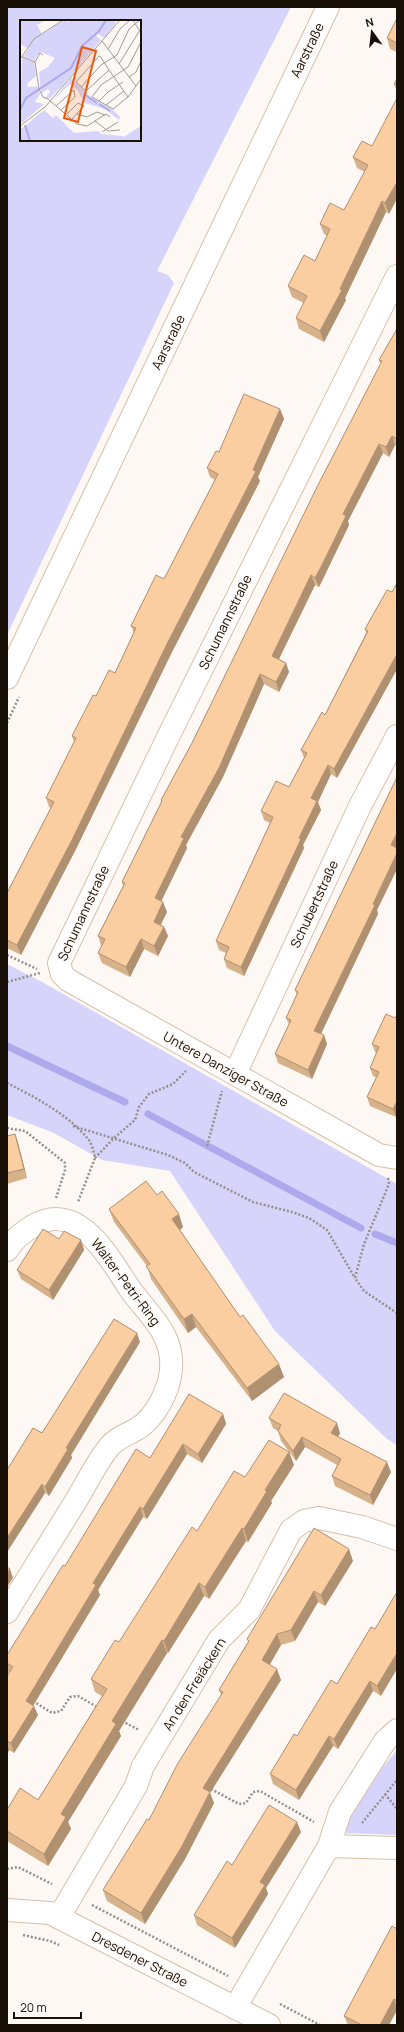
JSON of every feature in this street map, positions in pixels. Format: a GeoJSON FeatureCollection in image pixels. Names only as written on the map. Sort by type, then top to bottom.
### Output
{"type":"FeatureCollection","features":[{"type":"Feature","properties":{"kind":"street","name":"Aarstraße"},"geometry":{"type":"LineString","coordinates":[[7,678],[328,7]]}},
{"type":"Feature","properties":{"kind":"street","name":"Schumannstraße"},"geometry":{"type":"LineString","coordinates":[[60,969],[59,963],[61,956],[78,921],[397,276]]}},
{"type":"Feature","properties":{"kind":"street","name":"Schubertstraße"},"geometry":{"type":"LineString","coordinates":[[235,1074],[360,806],[397,736]]}},
{"type":"Feature","properties":{"kind":"street","name":"Untere Danziger Straße"},"geometry":{"type":"LineString","coordinates":[[60,969],[68,980],[379,1155],[392,1158]]}},
{"type":"Feature","properties":{"kind":"street","name":"Walter-Petri-Ring"},"geometry":{"type":"LineString","coordinates":[[7,1250],[23,1232],[48,1219],[59,1219],[70,1222],[96,1240],[136,1298],[162,1328],[170,1350],[171,1371],[165,1394],[153,1412],[139,1427],[110,1446],[7,1612]]}},
{"type":"Feature","properties":{"kind":"street","name":"An den Freiäckern"},"geometry":{"type":"LineString","coordinates":[[59,1917],[71,1894],[136,1786],[143,1766],[219,1640],[249,1610],[291,1530],[304,1521],[319,1518],[362,1526],[397,1539]]}},
{"type":"Feature","properties":{"kind":"street"},"geometry":{"type":"LineString","coordinates":[[235,2008],[335,1842],[340,1812],[385,1741],[397,1730]]}},
{"type":"Feature","properties":{"kind":"street"},"geometry":{"type":"LineString","coordinates":[[335,1842],[397,1848]]}},
{"type":"Feature","properties":{"kind":"street","name":"Dresdener Straße"},"geometry":{"type":"LineString","coordinates":[[7,1910],[50,1913],[268,2025]]}},
{"type":"Feature","properties":{"kind":"path"},"geometry":{"type":"LineString","coordinates":[[7,954],[43,972],[7,982]]}},
{"type":"Feature","properties":{"kind":"path"},"geometry":{"type":"LineString","coordinates":[[70,1222],[95,1158],[114,1138],[135,1120],[139,1107],[149,1094],[173,1084],[188,1068],[198,1053]]}},
{"type":"Feature","properties":{"kind":"path"},"geometry":{"type":"LineString","coordinates":[[207,1146],[220,1092],[235,1074]]}},
{"type":"Feature","properties":{"kind":"path"},"geometry":{"type":"LineString","coordinates":[[7,1083],[35,1097],[74,1126],[90,1141],[95,1158]]}},
{"type":"Feature","properties":{"kind":"path"},"geometry":{"type":"LineString","coordinates":[[74,1126],[168,1155],[184,1163],[194,1172],[253,1202],[310,1218],[327,1230],[364,1291],[397,1313]]}},
{"type":"Feature","properties":{"kind":"path"},"geometry":{"type":"LineString","coordinates":[[7,1128],[25,1131],[65,1163],[65,1170],[54,1202]]}},
{"type":"Feature","properties":{"kind":"path"},"geometry":{"type":"LineString","coordinates":[[355,1278],[364,1244],[390,1184],[392,1158]]}},
{"type":"Feature","properties":{"kind":"path"},"geometry":{"type":"LineString","coordinates":[[26,1697],[52,1713],[61,1712],[70,1697],[78,1696],[105,1711]]}},
{"type":"Feature","properties":{"kind":"path"},"geometry":{"type":"LineString","coordinates":[[118,1718],[158,1741]]}},
{"type":"Feature","properties":{"kind":"path"},"geometry":{"type":"LineString","coordinates":[[204,1786],[239,1804],[246,1802],[253,1792],[260,1791],[335,1842],[386,1794],[397,1780]]}},
{"type":"Feature","properties":{"kind":"path"},"geometry":{"type":"LineString","coordinates":[[386,1794],[397,1809]]}},
{"type":"Feature","properties":{"kind":"path"},"geometry":{"type":"LineString","coordinates":[[7,1869],[18,1867],[320,2025]]}},
{"type":"Feature","properties":{"kind":"path"},"geometry":{"type":"LineString","coordinates":[[21,1935],[50,1941],[64,1947]]}},
{"type":"Feature","properties":{"kind":"shaded area"},"geometry":{"type":"Polygon","coordinates":[[[7,7],[291,7],[157,271],[168,275],[174,283],[7,635],[7,7]]]}},
{"type":"Feature","properties":{"kind":"shaded area"},"geometry":{"type":"Polygon","coordinates":[[[7,964],[44,983],[397,1184],[397,1445],[387,1439],[275,1331],[170,1171],[102,1160],[54,1133],[7,1115],[7,964]]]}},
{"type":"Feature","properties":{"kind":"shaded area"},"geometry":{"type":"Polygon","coordinates":[[[397,1750],[397,1835],[344,1833],[343,1824],[382,1768],[397,1750]]]}},
{"type":"Feature","properties":{"kind":"building"},"geometry":{"type":"Polygon","coordinates":[[[397,18],[397,43],[387,38],[397,18]]]}},
{"type":"Feature","properties":{"kind":"building"},"geometry":{"type":"Polygon","coordinates":[[[397,98],[397,182],[385,203],[382,201],[340,289],[342,290],[320,331],[296,318],[307,296],[288,286],[304,255],[315,261],[330,229],[320,224],[330,203],[344,210],[368,165],[353,157],[362,141],[372,146],[397,98]]]}},
{"type":"Feature","properties":{"kind":"building"},"geometry":{"type":"Polygon","coordinates":[[[397,329],[397,439],[392,436],[386,447],[379,444],[343,514],[346,516],[321,567],[315,578],[311,575],[272,656],[286,663],[276,682],[260,674],[219,768],[181,837],[184,838],[155,898],[163,902],[154,922],[164,927],[154,946],[141,939],[126,967],[98,953],[105,939],[98,936],[125,883],[122,882],[162,801],[161,800],[192,743],[318,485],[382,361],[379,360],[397,329]]]}},
{"type":"Feature","properties":{"kind":"building"},"geometry":{"type":"Polygon","coordinates":[[[244,394],[280,409],[253,470],[256,471],[167,644],[72,840],[17,945],[7,940],[7,893],[54,802],[46,798],[76,738],[72,736],[93,695],[96,696],[109,670],[115,673],[136,628],[131,626],[156,575],[164,579],[218,474],[207,468],[216,451],[219,452],[244,394]]]}},
{"type":"Feature","properties":{"kind":"building"},"geometry":{"type":"Polygon","coordinates":[[[397,583],[397,654],[334,769],[328,765],[311,798],[317,801],[299,838],[301,839],[241,967],[224,959],[229,947],[216,941],[273,817],[261,811],[276,781],[289,787],[307,753],[301,750],[322,712],[325,715],[368,631],[365,629],[387,590],[392,592],[397,583]]]}},
{"type":"Feature","properties":{"kind":"building"},"geometry":{"type":"Polygon","coordinates":[[[397,777],[397,833],[391,845],[397,848],[397,853],[373,904],[375,905],[314,1031],[324,1035],[308,1070],[275,1054],[291,1020],[286,1018],[298,992],[295,990],[397,777]]]}},
{"type":"Feature","properties":{"kind":"building"},"geometry":{"type":"Polygon","coordinates":[[[386,1014],[395,1018],[397,1015],[397,1101],[393,1109],[367,1097],[379,1072],[370,1068],[379,1047],[372,1044],[386,1014]]]}},
{"type":"Feature","properties":{"kind":"building"},"geometry":{"type":"Polygon","coordinates":[[[15,1134],[24,1169],[7,1173],[7,1136],[15,1134]]]}},
{"type":"Feature","properties":{"kind":"building"},"geometry":{"type":"Polygon","coordinates":[[[146,1181],[157,1195],[162,1191],[179,1214],[172,1219],[240,1317],[243,1315],[279,1364],[247,1388],[192,1314],[184,1319],[146,1266],[150,1264],[109,1209],[146,1181]]]}},
{"type":"Feature","properties":{"kind":"building"},"geometry":{"type":"Polygon","coordinates":[[[43,1229],[59,1239],[64,1231],[81,1240],[49,1290],[17,1270],[43,1229]]]}},
{"type":"Feature","properties":{"kind":"building"},"geometry":{"type":"Polygon","coordinates":[[[114,1319],[137,1333],[66,1448],[68,1449],[45,1487],[42,1484],[7,1538],[7,1470],[33,1428],[42,1433],[114,1319]]]}},
{"type":"Feature","properties":{"kind":"building"},"geometry":{"type":"Polygon","coordinates":[[[284,1393],[337,1423],[331,1433],[387,1462],[370,1495],[332,1476],[341,1459],[302,1437],[293,1451],[278,1431],[281,1425],[269,1418],[284,1393]]]}},
{"type":"Feature","properties":{"kind":"building"},"geometry":{"type":"Polygon","coordinates":[[[189,1394],[223,1414],[198,1454],[183,1444],[143,1509],[140,1507],[93,1583],[96,1585],[26,1701],[34,1706],[11,1743],[7,1741],[7,1676],[13,1667],[7,1663],[7,1655],[63,1565],[65,1566],[136,1449],[150,1458],[189,1394]]]}},
{"type":"Feature","properties":{"kind":"building"},"geometry":{"type":"Polygon","coordinates":[[[269,1440],[289,1452],[265,1490],[267,1491],[244,1529],[242,1528],[205,1587],[199,1583],[164,1641],[162,1640],[112,1721],[116,1724],[61,1814],[66,1817],[44,1854],[7,1831],[7,1810],[20,1788],[38,1800],[107,1689],[91,1679],[115,1640],[119,1642],[192,1527],[197,1531],[234,1471],[245,1477],[269,1440]]]}},
{"type":"Feature","properties":{"kind":"building"},"geometry":{"type":"Polygon","coordinates":[[[314,1528],[349,1549],[321,1595],[314,1591],[291,1630],[277,1634],[262,1660],[277,1669],[203,1788],[210,1792],[181,1848],[141,1913],[103,1890],[147,1819],[149,1820],[178,1763],[223,1692],[219,1690],[249,1641],[247,1639],[314,1528]]]}},
{"type":"Feature","properties":{"kind":"building"},"geometry":{"type":"Polygon","coordinates":[[[397,1592],[397,1653],[377,1686],[370,1681],[334,1739],[329,1736],[296,1790],[270,1774],[294,1734],[297,1736],[331,1680],[337,1684],[371,1627],[375,1629],[397,1592]]]}},
{"type":"Feature","properties":{"kind":"building"},"geometry":{"type":"Polygon","coordinates":[[[269,1805],[297,1822],[260,1882],[265,1885],[232,1938],[194,1915],[227,1861],[232,1865],[269,1805]]]}},
{"type":"Feature","properties":{"kind":"building"},"geometry":{"type":"Polygon","coordinates":[[[392,1926],[397,1929],[397,2001],[394,1999],[380,2025],[362,2025],[344,2016],[392,1926]]]}},
{"type":"Feature","properties":{"kind":"waterway"},"geometry":{"type":"LineString","coordinates":[[7,1046],[125,1102]]}},
{"type":"Feature","properties":{"kind":"waterway"},"geometry":{"type":"LineString","coordinates":[[148,1114],[361,1228]]}},
{"type":"Feature","properties":{"kind":"waterway"},"geometry":{"type":"LineString","coordinates":[[375,1234],[397,1243]]}}]}
